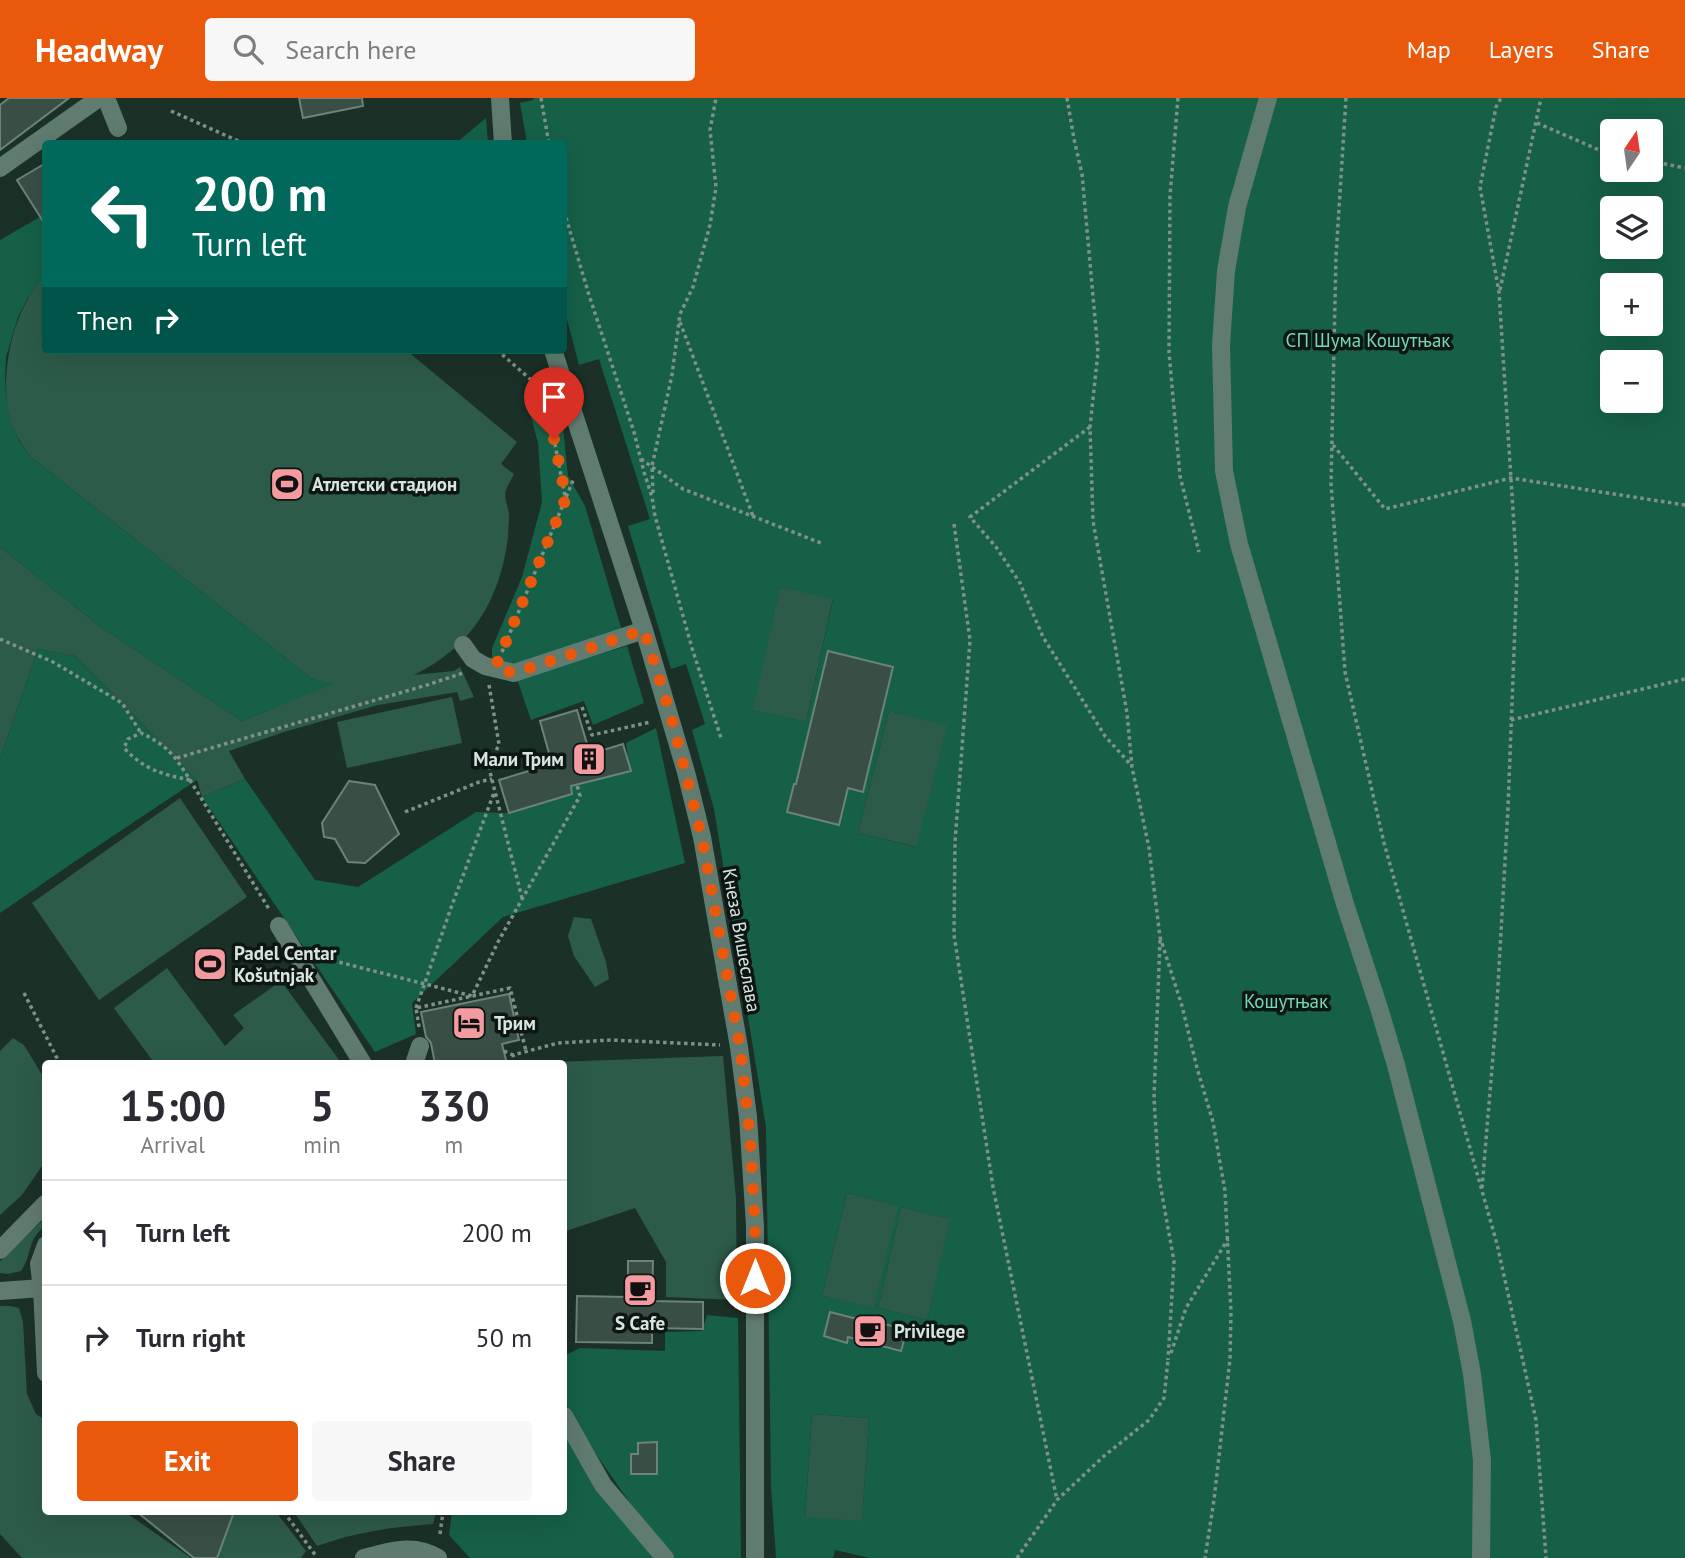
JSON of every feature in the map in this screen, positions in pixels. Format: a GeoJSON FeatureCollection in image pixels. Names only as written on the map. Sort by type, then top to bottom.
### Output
{"type":"FeatureCollection","features":[{"type":"Feature","properties":{"kind":"street"},"geometry":{"type":"LineString","coordinates":[[0,168],[99,98]]}},
{"type":"Feature","properties":{"kind":"street"},"geometry":{"type":"LineString","coordinates":[[106,98],[118,128]]}},
{"type":"Feature","properties":{"kind":"street"},"geometry":{"type":"LineString","coordinates":[[500,98],[503,140]]}},
{"type":"Feature","properties":{"kind":"street"},"geometry":{"type":"LineString","coordinates":[[1268,98],[1237,207],[1226,271],[1221,345],[1224,471],[1239,544],[1345,904],[1396,1065],[1462,1321],[1472,1374],[1482,1460],[1481,1558]]}},
{"type":"Feature","properties":{"kind":"street","name":"Кнеза Вишеслава"},"geometry":{"type":"LineString","coordinates":[[555,354],[671,716],[702,838],[740,1047],[755,1226],[755,1558]]}},
{"type":"Feature","properties":{"kind":"street"},"geometry":{"type":"LineString","coordinates":[[463,645],[473,659],[514,673],[644,630]]}},
{"type":"Feature","properties":{"kind":"street"},"geometry":{"type":"LineString","coordinates":[[279,926],[361,1060]]}},
{"type":"Feature","properties":{"kind":"street"},"geometry":{"type":"LineString","coordinates":[[416,1060],[420,1046]]}},
{"type":"Feature","properties":{"kind":"street"},"geometry":{"type":"LineString","coordinates":[[0,1250],[42,1207]]}},
{"type":"Feature","properties":{"kind":"street"},"geometry":{"type":"LineString","coordinates":[[42,1253],[39,1264],[42,1305]]}},
{"type":"Feature","properties":{"kind":"street"},"geometry":{"type":"LineString","coordinates":[[0,1291],[41,1288]]}},
{"type":"Feature","properties":{"kind":"street"},"geometry":{"type":"LineString","coordinates":[[567,1421],[603,1485],[665,1558]]}},
{"type":"Feature","properties":{"kind":"street"},"geometry":{"type":"LineString","coordinates":[[363,1558],[394,1550],[415,1549],[438,1558]]}},
{"type":"Feature","properties":{"kind":"path"},"geometry":{"type":"LineString","coordinates":[[541,98],[548,140]]}},
{"type":"Feature","properties":{"kind":"path"},"geometry":{"type":"LineString","coordinates":[[653,501],[652,466],[672,375],[680,314],[693,287],[710,225],[716,187],[710,130],[716,98]]}},
{"type":"Feature","properties":{"kind":"path"},"geometry":{"type":"LineString","coordinates":[[1061,98],[1068,105]]}},
{"type":"Feature","properties":{"kind":"path"},"geometry":{"type":"LineString","coordinates":[[1017,1558],[1057,1500],[1150,1420],[1164,1398],[1174,1261],[1160,1178],[1154,1098],[1160,937],[1149,848],[1132,767],[1127,713],[1093,521],[1090,428],[1098,352],[1082,174],[1067,98]]}},
{"type":"Feature","properties":{"kind":"path"},"geometry":{"type":"LineString","coordinates":[[1178,98],[1170,196],[1169,352],[1180,476],[1199,552]]}},
{"type":"Feature","properties":{"kind":"path"},"geometry":{"type":"LineString","coordinates":[[1346,98],[1336,256],[1331,484],[1345,672],[1384,843],[1497,1244],[1536,1420],[1546,1558]]}},
{"type":"Feature","properties":{"kind":"path"},"geometry":{"type":"LineString","coordinates":[[1482,1190],[1496,1020],[1517,573],[1499,292],[1480,187],[1496,107],[1501,98]]}},
{"type":"Feature","properties":{"kind":"path"},"geometry":{"type":"LineString","coordinates":[[1499,292],[1541,98]]}},
{"type":"Feature","properties":{"kind":"path"},"geometry":{"type":"LineString","coordinates":[[171,111],[236,140]]}},
{"type":"Feature","properties":{"kind":"path"},"geometry":{"type":"LineString","coordinates":[[1537,123],[1600,150]]}},
{"type":"Feature","properties":{"kind":"path"},"geometry":{"type":"LineString","coordinates":[[1663,164],[1685,168]]}},
{"type":"Feature","properties":{"kind":"path"},"geometry":{"type":"LineString","coordinates":[[567,221],[634,432],[692,648],[721,738]]}},
{"type":"Feature","properties":{"kind":"path"},"geometry":{"type":"LineString","coordinates":[[679,320],[753,516]]}},
{"type":"Feature","properties":{"kind":"path"},"geometry":{"type":"LineString","coordinates":[[502,354],[554,400]]}},
{"type":"Feature","properties":{"kind":"path"},"geometry":{"type":"LineString","coordinates":[[536,384],[554,439],[566,498]]}},
{"type":"Feature","properties":{"kind":"path"},"geometry":{"type":"LineString","coordinates":[[1090,428],[971,517],[996,547],[1020,583],[1043,637],[1105,736],[1132,767]]}},
{"type":"Feature","properties":{"kind":"path"},"geometry":{"type":"LineString","coordinates":[[1332,444],[1385,509],[1511,478],[1685,505]]}},
{"type":"Feature","properties":{"kind":"path"},"geometry":{"type":"LineString","coordinates":[[641,459],[683,489],[821,543]]}},
{"type":"Feature","properties":{"kind":"path"},"geometry":{"type":"LineString","coordinates":[[522,898],[489,768],[499,744],[489,684],[490,667],[575,475]]}},
{"type":"Feature","properties":{"kind":"path"},"geometry":{"type":"LineString","coordinates":[[954,524],[970,640],[955,842],[954,935],[993,1187],[1057,1500]]}},
{"type":"Feature","properties":{"kind":"path"},"geometry":{"type":"LineString","coordinates":[[0,639],[53,662],[122,703],[141,733],[159,741],[177,758],[279,926]]}},
{"type":"Feature","properties":{"kind":"path"},"geometry":{"type":"LineString","coordinates":[[177,758],[490,667]]}},
{"type":"Feature","properties":{"kind":"path"},"geometry":{"type":"LineString","coordinates":[[1511,720],[1685,679]]}},
{"type":"Feature","properties":{"kind":"path"},"geometry":{"type":"LineString","coordinates":[[582,707],[592,735],[660,720]]}},
{"type":"Feature","properties":{"kind":"path"},"geometry":{"type":"LineString","coordinates":[[141,733],[128,739],[124,748],[136,761],[163,775],[190,779]]}},
{"type":"Feature","properties":{"kind":"path"},"geometry":{"type":"LineString","coordinates":[[405,812],[492,779]]}},
{"type":"Feature","properties":{"kind":"path"},"geometry":{"type":"LineString","coordinates":[[472,996],[498,942],[580,796],[578,785]]}},
{"type":"Feature","properties":{"kind":"path"},"geometry":{"type":"LineString","coordinates":[[420,1046],[416,1008],[495,790]]}},
{"type":"Feature","properties":{"kind":"path"},"geometry":{"type":"LineString","coordinates":[[1160,937],[1182,1006],[1213,1122],[1225,1191],[1230,1359],[1205,1558]]}},
{"type":"Feature","properties":{"kind":"path"},"geometry":{"type":"LineString","coordinates":[[294,950],[472,996]]}},
{"type":"Feature","properties":{"kind":"path"},"geometry":{"type":"LineString","coordinates":[[416,1008],[510,988],[526,1051]]}},
{"type":"Feature","properties":{"kind":"path"},"geometry":{"type":"LineString","coordinates":[[24,993],[58,1060]]}},
{"type":"Feature","properties":{"kind":"path"},"geometry":{"type":"LineString","coordinates":[[504,1051],[513,1055],[558,1043],[611,1040],[729,1045]]}},
{"type":"Feature","properties":{"kind":"path"},"geometry":{"type":"LineString","coordinates":[[513,1055],[514,1060]]}},
{"type":"Feature","properties":{"kind":"path"},"geometry":{"type":"LineString","coordinates":[[1168,1360],[1186,1308],[1228,1238]]}},
{"type":"Feature","properties":{"kind":"path"},"geometry":{"type":"LineString","coordinates":[[286,1515],[316,1556]]}},
{"type":"Feature","properties":{"kind":"path"},"geometry":{"type":"LineString","coordinates":[[440,1534],[443,1515]]}},
{"type":"Feature","properties":{"kind":"green space","name":"Кошутњак"},"geometry":{"type":"Polygon","coordinates":[[[534,98],[1685,98],[1685,1558],[870,1558],[835,1550],[833,1558],[776,1558],[771,1486],[766,1127],[714,809],[692,730],[705,724],[686,664],[671,669],[628,526],[650,519],[599,359],[579,365],[567,319],[567,140],[526,140],[520,103],[534,98]],[[780,587],[753,710],[806,722],[833,599],[780,587]],[[889,711],[858,833],[916,847],[947,726],[889,711]],[[847,1193],[822,1296],[874,1308],[898,1206],[847,1193]],[[901,1207],[878,1308],[927,1320],[950,1219],[901,1207]],[[812,1414],[805,1517],[862,1521],[869,1418],[812,1414]]]}},
{"type":"Feature","properties":{"kind":"green space"},"geometry":{"type":"Polygon","coordinates":[[[486,118],[488,140],[460,140],[486,118]]]}},
{"type":"Feature","properties":{"kind":"green space"},"geometry":{"type":"Polygon","coordinates":[[[42,216],[42,279],[18,317],[6,357],[9,419],[19,441],[31,457],[312,679],[332,684],[242,721],[101,627],[0,547],[0,240],[42,216]]]}},
{"type":"Feature","properties":{"kind":"green space","name":"Атлетски стадион"},"geometry":{"type":"Polygon","coordinates":[[[42,279],[42,354],[411,354],[517,442],[501,464],[514,474],[505,494],[509,516],[504,560],[490,601],[467,636],[452,651],[414,675],[454,671],[460,667],[474,697],[460,701],[457,692],[378,705],[229,751],[245,779],[202,797],[197,780],[75,656],[38,649],[0,759],[0,547],[101,627],[242,721],[330,684],[312,679],[31,457],[24,448],[9,419],[6,381],[11,342],[24,306],[42,279]]]}},
{"type":"Feature","properties":{"kind":"green space"},"geometry":{"type":"Polygon","coordinates":[[[525,393],[562,418],[568,476],[585,506],[622,631],[515,665],[492,660],[492,648],[522,577],[542,502],[538,443],[525,393]]]}},
{"type":"Feature","properties":{"kind":"green space"},"geometry":{"type":"Polygon","coordinates":[[[780,587],[833,598],[806,722],[752,710],[780,587]]]}},
{"type":"Feature","properties":{"kind":"green space"},"geometry":{"type":"Polygon","coordinates":[[[627,646],[644,703],[593,725],[584,701],[531,720],[517,679],[627,646]]]}},
{"type":"Feature","properties":{"kind":"green space"},"geometry":{"type":"Polygon","coordinates":[[[38,649],[75,656],[197,780],[0,913],[0,759],[38,649]]]}},
{"type":"Feature","properties":{"kind":"green space"},"geometry":{"type":"Polygon","coordinates":[[[452,697],[462,743],[347,768],[337,722],[452,697]]]}},
{"type":"Feature","properties":{"kind":"green space"},"geometry":{"type":"Polygon","coordinates":[[[889,711],[948,725],[917,847],[858,833],[889,711]]]}},
{"type":"Feature","properties":{"kind":"green space"},"geometry":{"type":"Polygon","coordinates":[[[656,728],[685,863],[503,917],[412,1003],[416,1034],[375,1052],[202,797],[245,779],[315,880],[358,887],[476,812],[509,813],[571,795],[571,786],[630,771],[626,743],[656,728]]]}},
{"type":"Feature","properties":{"kind":"green space"},"geometry":{"type":"Polygon","coordinates":[[[180,798],[247,897],[99,1000],[32,903],[180,798]]]}},
{"type":"Feature","properties":{"kind":"green space"},"geometry":{"type":"Polygon","coordinates":[[[574,917],[591,919],[606,962],[609,979],[595,987],[574,956],[568,936],[574,917]]]}},
{"type":"Feature","properties":{"kind":"green space"},"geometry":{"type":"Polygon","coordinates":[[[167,968],[225,1046],[244,1028],[233,1015],[281,981],[339,1060],[152,1060],[114,1008],[167,968]]]}},
{"type":"Feature","properties":{"kind":"green space"},"geometry":{"type":"Polygon","coordinates":[[[13,1038],[24,1045],[42,1075],[42,1166],[22,1195],[0,1215],[0,1051],[13,1038]]]}},
{"type":"Feature","properties":{"kind":"green space"},"geometry":{"type":"Polygon","coordinates":[[[723,1056],[736,1199],[737,1300],[666,1297],[666,1262],[635,1208],[567,1231],[567,1062],[723,1056]]]}},
{"type":"Feature","properties":{"kind":"green space"},"geometry":{"type":"Polygon","coordinates":[[[847,1193],[899,1206],[874,1309],[822,1296],[847,1193]]]}},
{"type":"Feature","properties":{"kind":"green space"},"geometry":{"type":"Polygon","coordinates":[[[901,1207],[951,1219],[927,1320],[878,1308],[901,1207]]]}},
{"type":"Feature","properties":{"kind":"green space"},"geometry":{"type":"Polygon","coordinates":[[[42,1221],[42,1229],[32,1242],[21,1271],[0,1273],[0,1261],[42,1221]]]}},
{"type":"Feature","properties":{"kind":"green space"},"geometry":{"type":"Polygon","coordinates":[[[0,1306],[10,1306],[19,1308],[23,1322],[27,1394],[36,1414],[42,1418],[42,1515],[129,1515],[191,1558],[22,1558],[0,1534],[0,1306]]]}},
{"type":"Feature","properties":{"kind":"green space"},"geometry":{"type":"Polygon","coordinates":[[[707,1315],[738,1318],[741,1558],[673,1558],[644,1523],[596,1454],[567,1406],[567,1354],[580,1348],[665,1351],[665,1332],[702,1331],[707,1315]]]}},
{"type":"Feature","properties":{"kind":"green space"},"geometry":{"type":"Polygon","coordinates":[[[812,1414],[869,1418],[862,1522],[805,1518],[812,1414]]]}},
{"type":"Feature","properties":{"kind":"green space"},"geometry":{"type":"Polygon","coordinates":[[[567,1434],[657,1558],[470,1558],[449,1535],[452,1515],[567,1515],[567,1434]]]}},
{"type":"Feature","properties":{"kind":"green space"},"geometry":{"type":"Polygon","coordinates":[[[233,1515],[278,1515],[306,1551],[301,1558],[217,1558],[233,1515]]]}},
{"type":"Feature","properties":{"kind":"green space"},"geometry":{"type":"Polygon","coordinates":[[[296,1515],[435,1515],[433,1524],[374,1531],[317,1546],[296,1515]]]}},
{"type":"Feature","properties":{"kind":"building"},"geometry":{"type":"Polygon","coordinates":[[[9,98],[69,98],[0,150],[0,105],[9,98]]]}},
{"type":"Feature","properties":{"kind":"building"},"geometry":{"type":"Polygon","coordinates":[[[299,98],[362,98],[363,106],[303,118],[299,98]]]}},
{"type":"Feature","properties":{"kind":"building"},"geometry":{"type":"Polygon","coordinates":[[[42,165],[42,220],[17,180],[42,165]]]}},
{"type":"Feature","properties":{"kind":"building"},"geometry":{"type":"Polygon","coordinates":[[[828,651],[893,667],[863,792],[848,788],[839,825],[787,812],[828,651]]]}},
{"type":"Feature","properties":{"kind":"building","name":"Мали Трим"},"geometry":{"type":"Polygon","coordinates":[[[577,710],[590,754],[623,744],[631,771],[571,786],[572,794],[509,813],[499,780],[552,764],[540,721],[577,710]]]}},
{"type":"Feature","properties":{"kind":"building"},"geometry":{"type":"Polygon","coordinates":[[[349,781],[375,785],[399,834],[365,863],[348,862],[335,839],[324,837],[322,823],[349,781]]]}},
{"type":"Feature","properties":{"kind":"building","name":"Трим"},"geometry":{"type":"Polygon","coordinates":[[[509,994],[519,1040],[502,1044],[506,1060],[434,1060],[421,1012],[509,994]]]}},
{"type":"Feature","properties":{"kind":"building"},"geometry":{"type":"Polygon","coordinates":[[[628,1261],[653,1261],[652,1301],[703,1302],[703,1329],[652,1328],[652,1343],[576,1342],[577,1296],[628,1297],[628,1261]]]}},
{"type":"Feature","properties":{"kind":"building"},"geometry":{"type":"Polygon","coordinates":[[[830,1312],[907,1330],[901,1351],[848,1337],[847,1343],[824,1336],[830,1312]]]}},
{"type":"Feature","properties":{"kind":"building"},"geometry":{"type":"Polygon","coordinates":[[[657,1442],[657,1474],[631,1474],[631,1454],[638,1454],[638,1443],[657,1442]]]}},
{"type":"Feature","properties":{"kind":"building"},"geometry":{"type":"Polygon","coordinates":[[[141,1515],[233,1515],[217,1558],[194,1558],[141,1515]]]}},
{"type":"Feature","properties":{"kind":"place","name":"Атлетски стадион"},"geometry":{"type":"Point","coordinates":[287,484]}},
{"type":"Feature","properties":{"kind":"place","name":"Мали Трим"},"geometry":{"type":"Point","coordinates":[589,759]}},
{"type":"Feature","properties":{"kind":"place","name":"Padel Centar Košutnjak"},"geometry":{"type":"Point","coordinates":[210,964]}},
{"type":"Feature","properties":{"kind":"place","name":"Трим"},"geometry":{"type":"Point","coordinates":[469,1023]}},
{"type":"Feature","properties":{"kind":"place","name":"S Cafe"},"geometry":{"type":"Point","coordinates":[640,1290]}},
{"type":"Feature","properties":{"kind":"place","name":"Privilege"},"geometry":{"type":"Point","coordinates":[870,1331]}},
{"type":"Feature","properties":{"kind":"route"},"geometry":{"type":"LineString","coordinates":[[554,439],[566,498],[495,668],[514,673],[644,630],[671,716],[702,838],[740,1047],[750,1137],[755,1278]]}},
{"type":"Feature","properties":{"kind":"park label","name":"СП Шума Кошутњак"},"geometry":{"type":"Point","coordinates":[1368,340]}}]}
